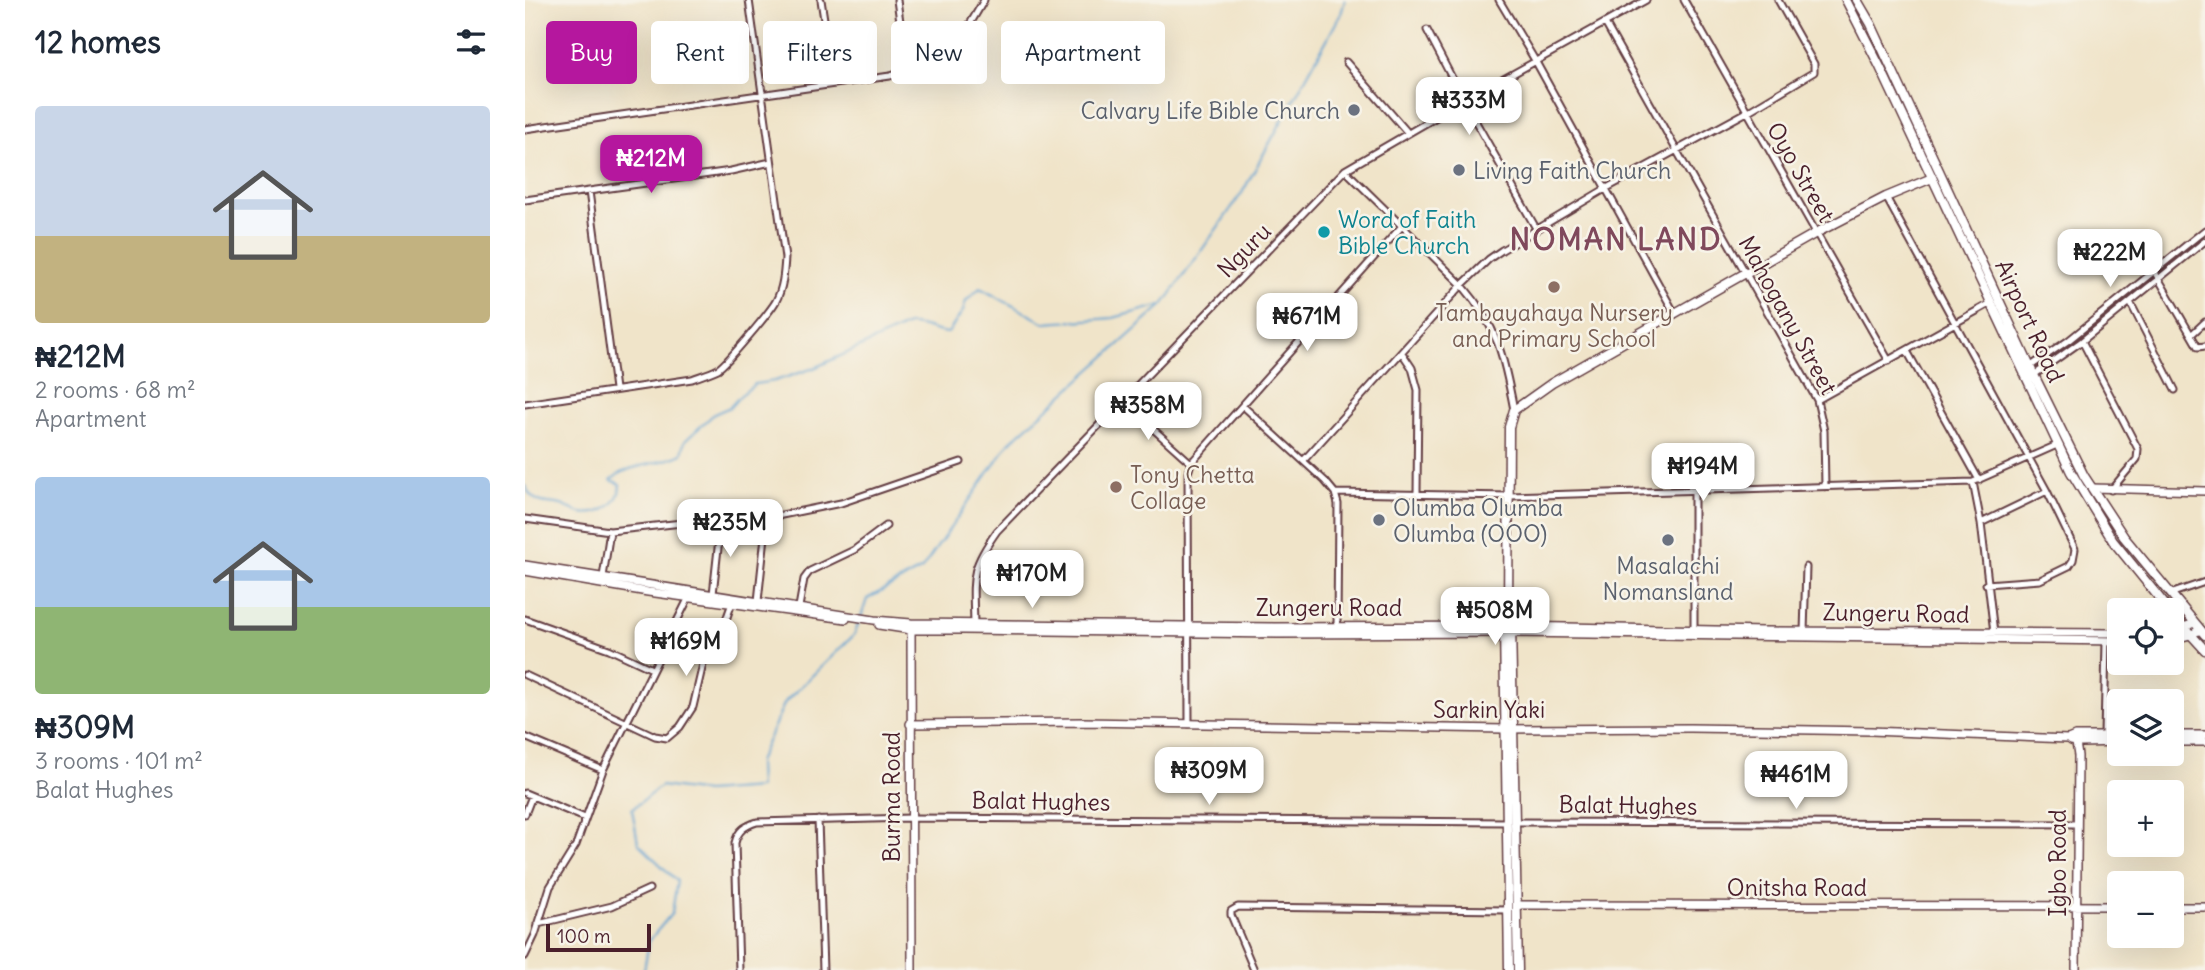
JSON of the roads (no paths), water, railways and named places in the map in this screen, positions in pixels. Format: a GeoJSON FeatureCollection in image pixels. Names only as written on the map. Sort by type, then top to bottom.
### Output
{"type":"FeatureCollection","features":[{"type":"Feature","properties":{"kind":"main road","name":"Airport Road"},"geometry":{"type":"LineString","coordinates":[[1846,0],[1991,303],[2092,488],[2124,537],[2200,629]]}},
{"type":"Feature","properties":{"kind":"main road","name":"Airport Road"},"geometry":{"type":"LineString","coordinates":[[1857,0],[1871,24],[2028,373],[2057,445],[2082,493],[2113,541],[2160,598]]}},
{"type":"Feature","properties":{"kind":"main road"},"geometry":{"type":"LineString","coordinates":[[1509,970],[1509,428],[1514,410],[1552,383],[1817,233],[1886,197],[1932,178]]}},
{"type":"Feature","properties":{"kind":"main road","name":"Airport Road"},"geometry":{"type":"LineString","coordinates":[[2184,628],[2205,650]]}},
{"type":"Feature","properties":{"kind":"main road"},"geometry":{"type":"LineString","coordinates":[[1511,822],[1518,905],[1518,970]]}},
{"type":"Feature","properties":{"kind":"street"},"geometry":{"type":"LineString","coordinates":[[525,404],[692,379],[720,368],[775,302],[781,287],[785,258],[750,0]]}},
{"type":"Feature","properties":{"kind":"street"},"geometry":{"type":"LineString","coordinates":[[821,0],[824,21]]}},
{"type":"Feature","properties":{"kind":"street"},"geometry":{"type":"LineString","coordinates":[[897,0],[900,21]]}},
{"type":"Feature","properties":{"kind":"street"},"geometry":{"type":"LineString","coordinates":[[971,21],[984,0]]}},
{"type":"Feature","properties":{"kind":"street"},"geometry":{"type":"LineString","coordinates":[[1499,0],[1675,314]]}},
{"type":"Feature","properties":{"kind":"street","name":"Nguru"},"geometry":{"type":"LineString","coordinates":[[974,624],[973,576],[983,552],[997,531],[1345,170],[1646,0]]}},
{"type":"Feature","properties":{"kind":"street","name":"Oyo Street"},"geometry":{"type":"LineString","coordinates":[[1684,0],[1889,361]]}},
{"type":"Feature","properties":{"kind":"street"},"geometry":{"type":"LineString","coordinates":[[1304,460],[1462,285],[1489,259],[1605,189],[1816,70],[1778,0]]}},
{"type":"Feature","properties":{"kind":"street","name":"Mahogany Street"},"geometry":{"type":"LineString","coordinates":[[1605,23],[1817,400],[1823,431],[1825,487]]}},
{"type":"Feature","properties":{"kind":"street"},"geometry":{"type":"LineString","coordinates":[[1427,30],[1537,230]]}},
{"type":"Feature","properties":{"kind":"street"},"geometry":{"type":"LineString","coordinates":[[1346,62],[1408,133]]}},
{"type":"Feature","properties":{"kind":"street"},"geometry":{"type":"LineString","coordinates":[[525,129],[834,84]]}},
{"type":"Feature","properties":{"kind":"street"},"geometry":{"type":"LineString","coordinates":[[525,200],[705,175],[771,162]]}},
{"type":"Feature","properties":{"kind":"street"},"geometry":{"type":"LineString","coordinates":[[1345,170],[1478,303],[1493,329],[1505,360],[1514,410]]}},
{"type":"Feature","properties":{"kind":"street"},"geometry":{"type":"LineString","coordinates":[[589,191],[615,389]]}},
{"type":"Feature","properties":{"kind":"street"},"geometry":{"type":"LineString","coordinates":[[1886,197],[2027,459],[2047,491],[2075,548],[2073,560],[2057,573],[2040,580],[1986,584]]}},
{"type":"Feature","properties":{"kind":"street"},"geometry":{"type":"LineString","coordinates":[[1188,724],[1188,473],[1191,463],[1402,226]]}},
{"type":"Feature","properties":{"kind":"street"},"geometry":{"type":"LineString","coordinates":[[2028,373],[2205,230]]}},
{"type":"Feature","properties":{"kind":"street"},"geometry":{"type":"LineString","coordinates":[[2028,373],[2082,341],[2205,242]]}},
{"type":"Feature","properties":{"kind":"street"},"geometry":{"type":"LineString","coordinates":[[2154,271],[2199,348],[2205,346]]}},
{"type":"Feature","properties":{"kind":"street"},"geometry":{"type":"LineString","coordinates":[[2130,302],[2175,390]]}},
{"type":"Feature","properties":{"kind":"street"},"geometry":{"type":"LineString","coordinates":[[1817,400],[1991,303]]}},
{"type":"Feature","properties":{"kind":"street"},"geometry":{"type":"LineString","coordinates":[[2191,335],[2205,322]]}},
{"type":"Feature","properties":{"kind":"street"},"geometry":{"type":"LineString","coordinates":[[2082,341],[2138,449],[2137,459],[2111,490]]}},
{"type":"Feature","properties":{"kind":"street"},"geometry":{"type":"LineString","coordinates":[[1906,351],[1976,481],[1986,584],[1994,633]]}},
{"type":"Feature","properties":{"kind":"street"},"geometry":{"type":"LineString","coordinates":[[1402,353],[1412,368],[1418,390],[1417,494]]}},
{"type":"Feature","properties":{"kind":"street"},"geometry":{"type":"LineString","coordinates":[[1122,401],[1191,463]]}},
{"type":"Feature","properties":{"kind":"street"},"geometry":{"type":"LineString","coordinates":[[1243,406],[1304,460],[1335,493],[1338,504],[1337,627]]}},
{"type":"Feature","properties":{"kind":"street"},"geometry":{"type":"LineString","coordinates":[[1335,493],[1510,496],[1976,481],[2057,445]]}},
{"type":"Feature","properties":{"kind":"street"},"geometry":{"type":"LineString","coordinates":[[525,519],[610,531],[721,521],[736,517],[767,518],[841,503],[961,462]]}},
{"type":"Feature","properties":{"kind":"street"},"geometry":{"type":"LineString","coordinates":[[2092,488],[2205,491]]}},
{"type":"Feature","properties":{"kind":"street"},"geometry":{"type":"LineString","coordinates":[[1694,490],[1694,630]]}},
{"type":"Feature","properties":{"kind":"street"},"geometry":{"type":"LineString","coordinates":[[1980,523],[2047,491]]}},
{"type":"Feature","properties":{"kind":"street"},"geometry":{"type":"LineString","coordinates":[[758,600],[767,518]]}},
{"type":"Feature","properties":{"kind":"street"},"geometry":{"type":"LineString","coordinates":[[713,594],[721,521]]}},
{"type":"Feature","properties":{"kind":"street"},"geometry":{"type":"LineString","coordinates":[[799,607],[804,579],[810,571],[854,550],[886,526]]}},
{"type":"Feature","properties":{"kind":"street"},"geometry":{"type":"LineString","coordinates":[[603,577],[610,531]]}},
{"type":"Feature","properties":{"kind":"street"},"geometry":{"type":"LineString","coordinates":[[525,565],[758,600],[858,619]]}},
{"type":"Feature","properties":{"kind":"street"},"geometry":{"type":"LineString","coordinates":[[1804,632],[1806,567]]}},
{"type":"Feature","properties":{"kind":"street"},"geometry":{"type":"LineString","coordinates":[[525,571],[689,597],[858,619]]}},
{"type":"Feature","properties":{"kind":"street"},"geometry":{"type":"LineString","coordinates":[[2170,594],[2205,582]]}},
{"type":"Feature","properties":{"kind":"street"},"geometry":{"type":"LineString","coordinates":[[525,956],[550,887],[576,845],[603,770],[689,597]]}},
{"type":"Feature","properties":{"kind":"street"},"geometry":{"type":"LineString","coordinates":[[525,675],[661,738],[671,736],[693,707],[703,664],[718,642],[732,603]]}},
{"type":"Feature","properties":{"kind":"street"},"geometry":{"type":"LineString","coordinates":[[525,619],[620,654],[652,669]]}},
{"type":"Feature","properties":{"kind":"street","name":"Zungeru Road"},"geometry":{"type":"LineString","coordinates":[[858,619],[911,626],[974,624],[1188,629],[1508,627],[2107,634]]}},
{"type":"Feature","properties":{"kind":"street"},"geometry":{"type":"LineString","coordinates":[[911,626],[1188,629],[1301,635],[1508,627],[2106,641],[2104,736]]}},
{"type":"Feature","properties":{"kind":"street","name":"Burma Road"},"geometry":{"type":"LineString","coordinates":[[911,626],[912,970]]}},
{"type":"Feature","properties":{"kind":"street"},"geometry":{"type":"LineString","coordinates":[[2184,634],[2200,629]]}},
{"type":"Feature","properties":{"kind":"street","name":"Sarkin Yaki"},"geometry":{"type":"LineString","coordinates":[[910,724],[1843,730],[2076,739],[2104,736]]}},
{"type":"Feature","properties":{"kind":"street"},"geometry":{"type":"LineString","coordinates":[[2184,735],[2205,735]]}},
{"type":"Feature","properties":{"kind":"street"},"geometry":{"type":"LineString","coordinates":[[525,737],[603,770]]}},
{"type":"Feature","properties":{"kind":"street"},"geometry":{"type":"LineString","coordinates":[[2076,739],[2107,742]]}},
{"type":"Feature","properties":{"kind":"street","name":"Igbo Road"},"geometry":{"type":"LineString","coordinates":[[2076,739],[2076,970]]}},
{"type":"Feature","properties":{"kind":"street"},"geometry":{"type":"LineString","coordinates":[[2184,742],[2205,742]]}},
{"type":"Feature","properties":{"kind":"street"},"geometry":{"type":"LineString","coordinates":[[525,793],[585,818]]}},
{"type":"Feature","properties":{"kind":"street"},"geometry":{"type":"LineString","coordinates":[[525,814],[532,796]]}},
{"type":"Feature","properties":{"kind":"street","name":"Balat Hughes"},"geometry":{"type":"LineString","coordinates":[[739,970],[735,843],[737,834],[743,828],[757,822],[911,818],[2076,824]]}},
{"type":"Feature","properties":{"kind":"street"},"geometry":{"type":"LineString","coordinates":[[818,820],[823,970]]}},
{"type":"Feature","properties":{"kind":"street"},"geometry":{"type":"LineString","coordinates":[[538,924],[612,906],[649,889]]}},
{"type":"Feature","properties":{"kind":"street","name":"Onitsha Road"},"geometry":{"type":"LineString","coordinates":[[1518,905],[2107,906]]}},
{"type":"Feature","properties":{"kind":"street"},"geometry":{"type":"LineString","coordinates":[[1254,970],[1231,911],[1238,907],[1509,910]]}},
{"type":"Feature","properties":{"kind":"street"},"geometry":{"type":"LineString","coordinates":[[2184,907],[2205,907]]}},
{"type":"Feature","properties":{"kind":"waterway"},"geometry":{"type":"LineString","coordinates":[[861,617],[867,599],[922,569],[1009,443],[1163,305],[1242,193],[1341,14],[1345,0]]}},
{"type":"Feature","properties":{"kind":"waterway"},"geometry":{"type":"LineString","coordinates":[[525,486],[532,497],[541,502],[561,505],[581,513],[602,510],[617,497],[620,484],[611,480],[618,474],[682,454],[685,441],[714,414],[730,407],[755,384],[775,381],[814,368],[908,325],[948,333],[963,311],[966,301],[980,288],[1045,323],[1113,318],[1162,305]]}},
{"type":"Feature","properties":{"kind":"waterway"},"geometry":{"type":"LineString","coordinates":[[644,970],[649,941],[672,913],[677,881],[638,843],[632,809],[661,786],[706,792],[759,788],[758,762],[785,702],[854,635],[859,622]]}},
{"type":"Feature","properties":{"kind":"place","name":"Calvary Life Bible Church"},"geometry":{"type":"Point","coordinates":[1354,110]}},
{"type":"Feature","properties":{"kind":"place","name":"Living Faith Church"},"geometry":{"type":"Point","coordinates":[1459,170]}},
{"type":"Feature","properties":{"kind":"place","name":"Word of Faith Bible Church"},"geometry":{"type":"Point","coordinates":[1324,232]}},
{"type":"Feature","properties":{"kind":"place","name":"Tambayahaya Nursery and Primary School"},"geometry":{"type":"Point","coordinates":[1554,287]}},
{"type":"Feature","properties":{"kind":"place","name":"Tony Chetta Collage"},"geometry":{"type":"Point","coordinates":[1116,487]}},
{"type":"Feature","properties":{"kind":"place","name":"Olumba Olumba Olumba (OOO)"},"geometry":{"type":"Point","coordinates":[1379,520]}},
{"type":"Feature","properties":{"kind":"place","name":"Masalachi Nomansland"},"geometry":{"type":"Point","coordinates":[1668,540]}},
{"type":"Feature","properties":{"kind":"district","name":"NOMAN LAND"},"geometry":{"type":"Point","coordinates":[1616,239]}}]}
